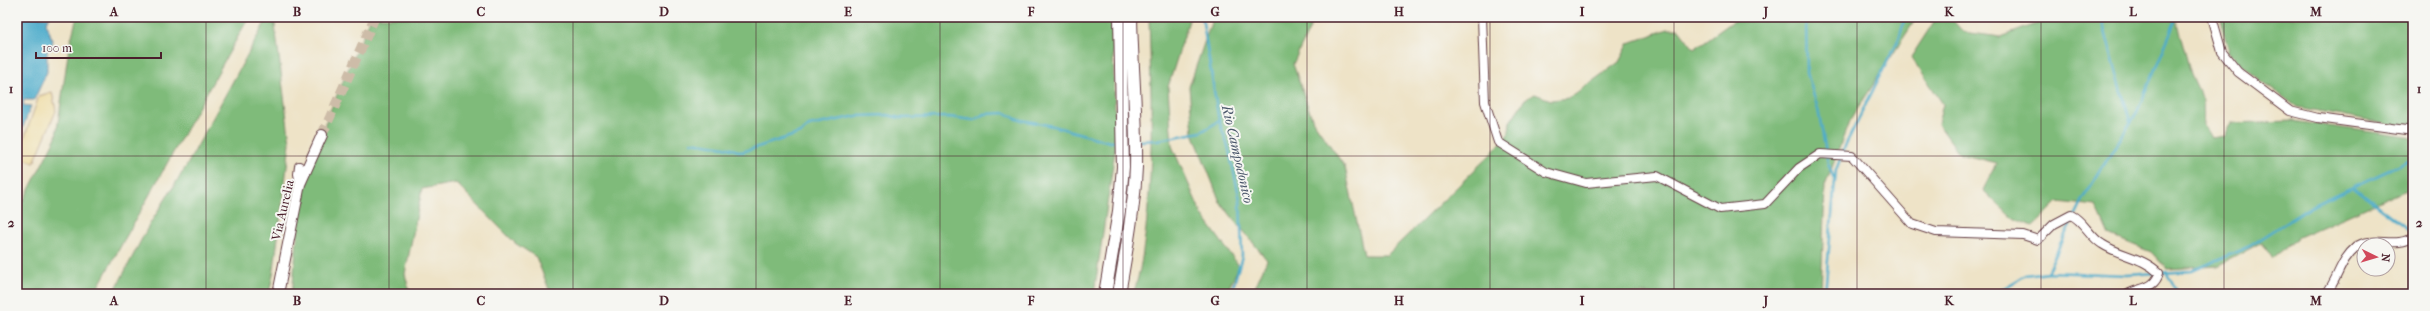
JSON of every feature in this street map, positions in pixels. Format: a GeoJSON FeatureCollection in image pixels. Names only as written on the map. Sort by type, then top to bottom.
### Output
{"type":"FeatureCollection","features":[{"type":"Feature","properties":{"kind":"highway"},"geometry":{"type":"LineString","coordinates":[[1106,294],[1119,211],[1130,168],[1135,87],[1127,17]]}},
{"type":"Feature","properties":{"kind":"highway"},"geometry":{"type":"LineString","coordinates":[[1119,294],[1132,214],[1130,168],[1122,88],[1127,17]]}},
{"type":"Feature","properties":{"kind":"main road","name":"Via Aurelia"},"geometry":{"type":"LineString","coordinates":[[278,294],[300,184],[322,135]]}},
{"type":"Feature","properties":{"kind":"street"},"geometry":{"type":"LineString","coordinates":[[1482,17],[1485,102],[1498,142],[1546,172],[1586,183],[1657,176],[1720,209],[1765,204],[1799,168],[1820,154],[1852,156],[1912,224],[1936,232],[2023,235],[2038,240],[2054,224],[2071,215],[2079,219],[2092,237],[2098,241],[2151,265],[2159,273],[2158,280],[2153,285],[2128,294]]}},
{"type":"Feature","properties":{"kind":"street"},"geometry":{"type":"LineString","coordinates":[[2212,17],[2222,52],[2238,72],[2290,111],[2318,118],[2413,131]]}},
{"type":"Feature","properties":{"kind":"street"},"geometry":{"type":"LineString","coordinates":[[299,166],[298,174],[300,184]]}},
{"type":"Feature","properties":{"kind":"street"},"geometry":{"type":"LineString","coordinates":[[2326,294],[2343,260],[2357,246],[2376,242],[2401,242],[2413,237]]}},
{"type":"Feature","properties":{"kind":"green space"},"geometry":{"type":"Polygon","coordinates":[[[77,17],[249,17],[94,294],[17,294],[17,213],[56,137],[69,47],[77,17]]]}},
{"type":"Feature","properties":{"kind":"green space"},"geometry":{"type":"Polygon","coordinates":[[[268,17],[274,17],[290,143],[274,269],[269,294],[113,294],[148,227],[187,165],[268,17]]]}},
{"type":"Feature","properties":{"kind":"green space"},"geometry":{"type":"Polygon","coordinates":[[[371,17],[1112,17],[1116,144],[1094,294],[551,294],[536,257],[515,243],[456,183],[422,189],[405,274],[410,294],[292,294],[302,186],[330,111],[371,17]]]}},
{"type":"Feature","properties":{"kind":"green space"},"geometry":{"type":"Polygon","coordinates":[[[1149,17],[1190,17],[1168,87],[1172,146],[1202,215],[1239,266],[1226,294],[1133,294],[1143,253],[1149,202],[1151,122],[1149,17]]]}},
{"type":"Feature","properties":{"kind":"green space"},"geometry":{"type":"Polygon","coordinates":[[[1213,17],[1315,17],[1293,64],[1313,121],[1345,167],[1364,255],[1387,255],[1492,153],[1509,133],[1510,122],[1525,99],[1535,94],[1551,100],[1569,98],[1619,62],[1629,43],[1668,29],[1679,29],[1694,49],[1735,20],[1735,17],[1917,17],[1849,122],[1825,186],[1821,294],[1252,294],[1267,260],[1220,202],[1193,133],[1189,87],[1213,17]]]}},
{"type":"Feature","properties":{"kind":"green space"},"geometry":{"type":"Polygon","coordinates":[[[1937,17],[1950,17],[1963,32],[2001,37],[2039,23],[2045,17],[2175,17],[2191,74],[2203,100],[2204,126],[2211,138],[2224,136],[2231,123],[2293,121],[2413,138],[2413,185],[2411,188],[2299,237],[2273,258],[2262,242],[2218,266],[2167,269],[2151,252],[2109,235],[2096,206],[2058,202],[2033,226],[2011,217],[1983,190],[1997,163],[1960,154],[1938,124],[1943,104],[1911,57],[1937,17]]]}},
{"type":"Feature","properties":{"kind":"green space"},"geometry":{"type":"Polygon","coordinates":[[[2219,17],[2413,17],[2413,128],[2297,107],[2239,64],[2229,51],[2219,17]]]}},
{"type":"Feature","properties":{"kind":"sand"},"geometry":{"type":"Polygon","coordinates":[[[52,92],[56,111],[34,163],[18,156],[39,96],[52,92]]]}},
{"type":"Feature","properties":{"kind":"water"},"geometry":{"type":"Polygon","coordinates":[[[17,17],[50,17],[46,22],[53,42],[47,51],[47,72],[34,100],[24,100],[23,105],[31,106],[17,143],[17,17]]]}},
{"type":"Feature","properties":{"kind":"waterway","name":"Rio Campodonico"},"geometry":{"type":"LineString","coordinates":[[1202,17],[1219,121],[1228,146],[1240,200],[1242,256],[1231,294]]}},
{"type":"Feature","properties":{"kind":"waterway"},"geometry":{"type":"LineString","coordinates":[[1806,17],[1807,73],[1818,109],[1828,163],[1834,179]]}},
{"type":"Feature","properties":{"kind":"waterway"},"geometry":{"type":"LineString","coordinates":[[1825,294],[1836,170],[1846,144],[1899,38],[1905,17]]}},
{"type":"Feature","properties":{"kind":"waterway"},"geometry":{"type":"LineString","coordinates":[[2101,17],[2130,121]]}},
{"type":"Feature","properties":{"kind":"waterway"},"geometry":{"type":"LineString","coordinates":[[2047,272],[2082,200],[2137,112],[2177,17]]}},
{"type":"Feature","properties":{"kind":"waterway"},"geometry":{"type":"LineString","coordinates":[[691,142],[725,147],[742,152],[801,133],[809,126],[857,116],[888,115],[900,118],[949,117],[974,120],[984,114],[1006,113],[1016,119],[1053,126],[1110,142],[1120,141]]}},
{"type":"Feature","properties":{"kind":"waterway"},"geometry":{"type":"LineString","coordinates":[[1139,141],[1158,140],[1201,132],[1219,121]]}},
{"type":"Feature","properties":{"kind":"waterway"},"geometry":{"type":"LineString","coordinates":[[2161,273],[2192,271],[2250,246],[2310,207],[2413,159]]}},
{"type":"Feature","properties":{"kind":"waterway"},"geometry":{"type":"LineString","coordinates":[[2354,188],[2413,233]]}},
{"type":"Feature","properties":{"kind":"waterway"},"geometry":{"type":"LineString","coordinates":[[1994,294],[2026,275],[2047,272],[2128,275],[2156,273]]}},
{"type":"Feature","properties":{"kind":"waterway"},"geometry":{"type":"LineString","coordinates":[[2166,272],[2178,294]]}},
{"type":"Feature","properties":{"kind":"tunnel"},"geometry":{"type":"LineString","coordinates":[[322,135],[375,17]]}}]}
